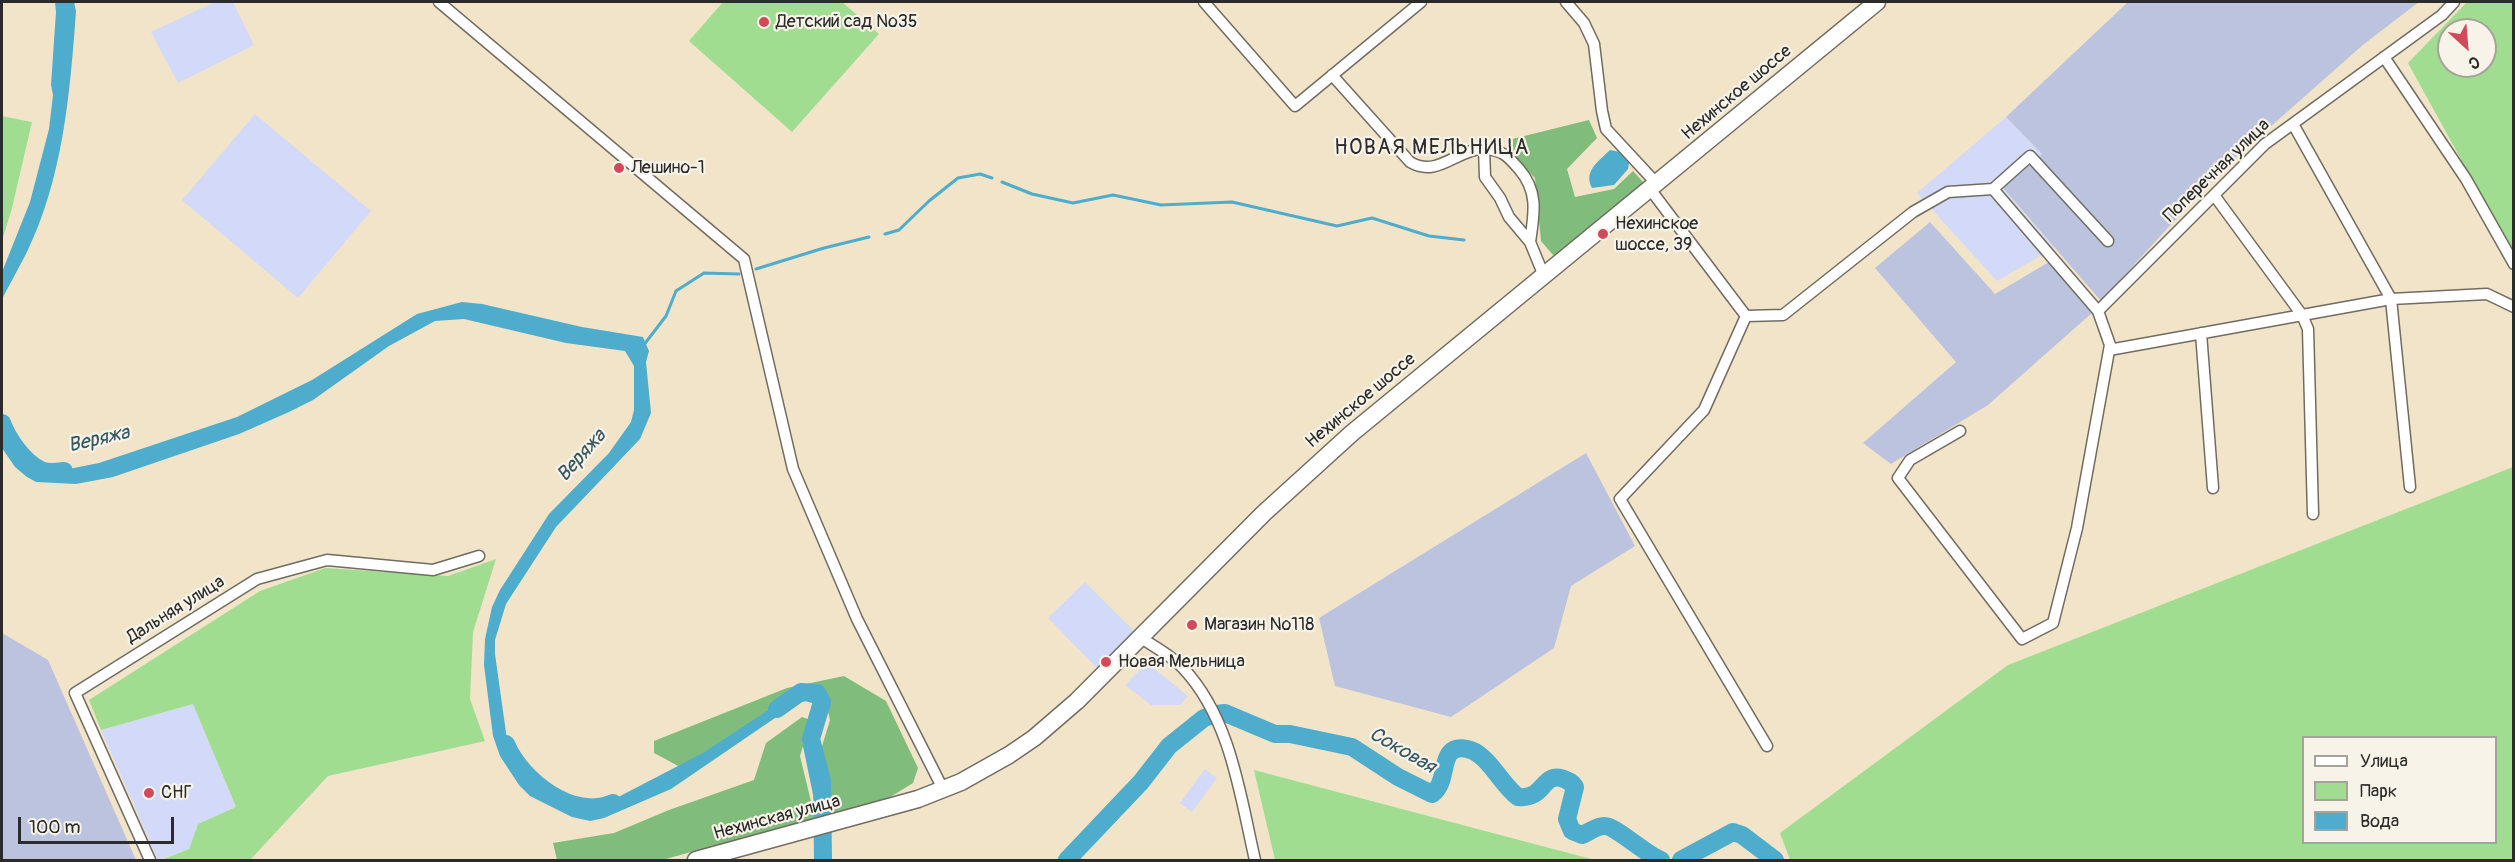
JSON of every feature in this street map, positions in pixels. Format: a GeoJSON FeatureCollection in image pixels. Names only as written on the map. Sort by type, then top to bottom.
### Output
{"type":"FeatureCollection","features":[{"type":"Feature","properties":{"kind":"main road","name":"Нехинское шоссе"},"geometry":{"type":"LineString","coordinates":[[868,813],[943,789],[988,768],[1034,738],[1071,706],[1141,638],[1294,485],[1383,407],[1878,2]]}},
{"type":"Feature","properties":{"kind":"main road","name":"Нехинская улица"},"geometry":{"type":"LineString","coordinates":[[696,861],[868,813]]}},
{"type":"Feature","properties":{"kind":"street"},"geometry":{"type":"LineString","coordinates":[[439,2],[744,259],[793,469],[857,619],[943,789]]}},
{"type":"Feature","properties":{"kind":"street"},"geometry":{"type":"LineString","coordinates":[[1204,2],[1295,106],[1421,2]]}},
{"type":"Feature","properties":{"kind":"street"},"geometry":{"type":"LineString","coordinates":[[1566,2],[1584,23],[1594,44],[1606,129],[1653,187],[1746,316]]}},
{"type":"Feature","properties":{"kind":"street","name":"Поперечная улица"},"geometry":{"type":"LineString","coordinates":[[2098,311],[2265,144],[2442,15],[2454,2]]}},
{"type":"Feature","properties":{"kind":"street"},"geometry":{"type":"LineString","coordinates":[[2384,57],[2466,178],[2514,264]]}},
{"type":"Feature","properties":{"kind":"street"},"geometry":{"type":"LineString","coordinates":[[1332,75],[1410,162],[1419,167],[1432,168],[1470,149],[1484,148],[1505,153],[1530,182],[1534,204],[1530,242]]}},
{"type":"Feature","properties":{"kind":"street"},"geometry":{"type":"LineString","coordinates":[[2294,124],[2391,299],[2410,487]]}},
{"type":"Feature","properties":{"kind":"street"},"geometry":{"type":"LineString","coordinates":[[1484,148],[1485,177],[1500,198],[1509,217],[1530,242],[1544,276]]}},
{"type":"Feature","properties":{"kind":"street"},"geometry":{"type":"LineString","coordinates":[[1746,316],[1783,315],[1913,212],[1948,192],[1993,189],[2030,156],[2108,241]]}},
{"type":"Feature","properties":{"kind":"street"},"geometry":{"type":"LineString","coordinates":[[1960,431],[1910,460],[1898,478],[2022,639],[2053,623],[2077,528],[2109,350],[2098,311],[1993,189]]}},
{"type":"Feature","properties":{"kind":"street"},"geometry":{"type":"LineString","coordinates":[[2214,195],[2302,315],[2308,329],[2313,514]]}},
{"type":"Feature","properties":{"kind":"street"},"geometry":{"type":"LineString","coordinates":[[2109,350],[2391,299],[2487,294],[2514,307]]}},
{"type":"Feature","properties":{"kind":"street"},"geometry":{"type":"LineString","coordinates":[[1746,316],[1704,410],[1620,499],[1767,746]]}},
{"type":"Feature","properties":{"kind":"street"},"geometry":{"type":"LineString","coordinates":[[2201,333],[2213,488]]}},
{"type":"Feature","properties":{"kind":"street","name":"Дальняя улица"},"geometry":{"type":"LineString","coordinates":[[150,861],[75,693],[257,579],[327,560],[433,570],[480,556]]}},
{"type":"Feature","properties":{"kind":"street"},"geometry":{"type":"LineString","coordinates":[[1141,638],[1181,666],[1199,687],[1230,750],[1255,861]]}},
{"type":"Feature","properties":{"kind":"shaded area"},"geometry":{"type":"Polygon","coordinates":[[[215,2],[233,2],[254,45],[178,83],[151,32],[215,2]]]}},
{"type":"Feature","properties":{"kind":"shaded area"},"geometry":{"type":"Polygon","coordinates":[[[2128,2],[2419,2],[2364,44],[2218,173],[2101,301],[2003,188],[2042,154],[2006,117],[2128,2]]]}},
{"type":"Feature","properties":{"kind":"shaded area"},"geometry":{"type":"Polygon","coordinates":[[[255,114],[371,211],[298,298],[182,200],[255,114]]]}},
{"type":"Feature","properties":{"kind":"shaded area"},"geometry":{"type":"Polygon","coordinates":[[[2006,117],[2042,154],[2003,189],[2054,248],[1997,281],[1917,193],[2006,117]]]}},
{"type":"Feature","properties":{"kind":"shaded area"},"geometry":{"type":"Polygon","coordinates":[[[1930,222],[1995,294],[2049,262],[2093,312],[1988,405],[1891,464],[1863,443],[1956,362],[1875,268],[1930,222]]]}},
{"type":"Feature","properties":{"kind":"shaded area"},"geometry":{"type":"Polygon","coordinates":[[[1586,453],[1635,546],[1571,586],[1554,648],[1451,717],[1335,686],[1319,618],[1586,453]]]}},
{"type":"Feature","properties":{"kind":"shaded area"},"geometry":{"type":"Polygon","coordinates":[[[1085,582],[1134,631],[1097,668],[1048,618],[1085,582]]]}},
{"type":"Feature","properties":{"kind":"shaded area"},"geometry":{"type":"Polygon","coordinates":[[[2,633],[48,660],[136,860],[2,860],[2,633]]]}},
{"type":"Feature","properties":{"kind":"shaded area"},"geometry":{"type":"Polygon","coordinates":[[[1147,663],[1188,696],[1180,705],[1151,705],[1125,685],[1147,663]]]}},
{"type":"Feature","properties":{"kind":"shaded area"},"geometry":{"type":"Polygon","coordinates":[[[193,704],[236,807],[198,824],[189,849],[158,860],[101,730],[193,704]]]}},
{"type":"Feature","properties":{"kind":"shaded area"},"geometry":{"type":"Polygon","coordinates":[[[1205,769],[1217,778],[1192,812],[1180,803],[1205,769]]]}},
{"type":"Feature","properties":{"kind":"green space"},"geometry":{"type":"Polygon","coordinates":[[[723,2],[842,2],[879,34],[792,132],[689,41],[723,2]]]}},
{"type":"Feature","properties":{"kind":"green space"},"geometry":{"type":"Polygon","coordinates":[[[2467,2],[2513,2],[2513,254],[2408,63],[2437,33],[2437,78],[2497,78],[2497,18],[2452,18],[2467,2]]]}},
{"type":"Feature","properties":{"kind":"green space"},"geometry":{"type":"Polygon","coordinates":[[[2,116],[32,122],[2,241],[2,116]]]}},
{"type":"Feature","properties":{"kind":"green space"},"geometry":{"type":"Polygon","coordinates":[[[1589,120],[1597,138],[1567,169],[1575,197],[1614,189],[1633,171],[1644,183],[1561,253],[1553,255],[1541,241],[1535,178],[1509,152],[1512,139],[1589,120]]]}},
{"type":"Feature","properties":{"kind":"green space"},"geometry":{"type":"Polygon","coordinates":[[[2513,467],[2513,860],[1790,860],[1780,833],[2008,665],[2513,467]]]}},
{"type":"Feature","properties":{"kind":"green space"},"geometry":{"type":"Polygon","coordinates":[[[496,559],[473,632],[470,699],[485,741],[328,776],[250,860],[161,860],[189,849],[198,824],[236,807],[193,704],[101,730],[89,700],[260,591],[325,568],[448,576],[496,559]]]}},
{"type":"Feature","properties":{"kind":"green space"},"geometry":{"type":"Polygon","coordinates":[[[844,676],[886,701],[918,768],[913,783],[879,804],[835,816],[819,756],[830,720],[825,699],[796,698],[682,768],[654,753],[654,741],[787,688],[844,676]]]}},
{"type":"Feature","properties":{"kind":"green space"},"geometry":{"type":"Polygon","coordinates":[[[802,717],[811,720],[800,756],[815,818],[662,860],[557,860],[553,843],[614,833],[669,810],[754,780],[766,743],[802,717]]]}},
{"type":"Feature","properties":{"kind":"green space"},"geometry":{"type":"Polygon","coordinates":[[[1254,770],[1595,860],[1275,860],[1254,770]]]}},
{"type":"Feature","properties":{"kind":"water"},"geometry":{"type":"Polygon","coordinates":[[[55,2],[74,2],[76,11],[63,136],[49,196],[39,225],[2,299],[2,272],[30,202],[49,129],[53,95],[51,85],[55,2]]]}},
{"type":"Feature","properties":{"kind":"water"},"geometry":{"type":"Polygon","coordinates":[[[1610,150],[1620,152],[1629,162],[1628,169],[1614,185],[1592,188],[1589,176],[1591,171],[1610,150]]]}},
{"type":"Feature","properties":{"kind":"water"},"geometry":{"type":"Polygon","coordinates":[[[462,302],[482,304],[582,327],[643,337],[649,351],[646,362],[651,413],[640,439],[556,527],[506,604],[495,640],[495,654],[507,740],[519,767],[538,784],[565,801],[586,809],[599,807],[703,753],[767,711],[798,695],[808,695],[816,698],[821,707],[811,740],[826,807],[816,809],[803,746],[814,709],[812,703],[806,701],[797,703],[671,789],[604,818],[590,821],[572,817],[530,796],[519,785],[500,756],[493,736],[484,665],[485,639],[492,607],[500,590],[549,514],[609,453],[631,422],[634,410],[634,366],[625,351],[566,343],[464,319],[435,321],[389,346],[313,400],[289,412],[239,434],[113,477],[76,484],[36,482],[15,467],[2,448],[2,420],[12,442],[38,469],[59,471],[99,463],[237,417],[312,380],[417,314],[462,302]]]}},
{"type":"Feature","properties":{"kind":"waterway"},"geometry":{"type":"LineString","coordinates":[[885,234],[899,230],[929,201],[958,178],[980,174],[992,178]]}},
{"type":"Feature","properties":{"kind":"waterway"},"geometry":{"type":"LineString","coordinates":[[1002,182],[1032,194],[1073,203],[1113,195],[1161,205],[1232,202],[1337,226],[1372,218],[1429,236],[1464,240]]}},
{"type":"Feature","properties":{"kind":"waterway"},"geometry":{"type":"LineString","coordinates":[[756,269],[869,237]]}},
{"type":"Feature","properties":{"kind":"waterway"},"geometry":{"type":"LineString","coordinates":[[643,346],[666,316],[676,291],[704,273],[739,274]]}},
{"type":"Feature","properties":{"kind":"waterway","name":"Веряжа"},"geometry":{"type":"LineString","coordinates":[[2,423],[12,443],[35,467],[43,471],[64,471]]}},
{"type":"Feature","properties":{"kind":"waterway","name":"Веряжа"},"geometry":{"type":"LineString","coordinates":[[777,709],[801,692],[817,693],[822,702],[811,739],[822,781],[823,860]]}},
{"type":"Feature","properties":{"kind":"waterway","name":"Соковая"},"geometry":{"type":"LineString","coordinates":[[1067,860],[1141,782],[1169,746],[1204,718],[1225,713],[1275,734],[1290,734],[1352,747],[1398,777],[1432,794],[1441,781],[1447,757],[1457,749],[1474,751],[1481,756],[1518,797],[1534,794],[1551,779],[1564,779],[1575,787],[1567,819],[1572,831],[1582,835],[1598,827],[1609,827],[1661,860]]}},
{"type":"Feature","properties":{"kind":"waterway","name":"Веряжа"},"geometry":{"type":"LineString","coordinates":[[506,744],[523,771],[550,794],[566,802],[582,806],[598,807],[613,803]]}},
{"type":"Feature","properties":{"kind":"waterway","name":"Соковая"},"geometry":{"type":"LineString","coordinates":[[1681,860],[1733,832],[1742,835],[1775,860]]}},
{"type":"Feature","properties":{"kind":"place","name":"Детский сад №35"},"geometry":{"type":"Point","coordinates":[764,22]}},
{"type":"Feature","properties":{"kind":"place","name":"Лешино-1"},"geometry":{"type":"Point","coordinates":[619,168]}},
{"type":"Feature","properties":{"kind":"place","name":"Нехинское шоссе, 39"},"geometry":{"type":"Point","coordinates":[1603,234]}},
{"type":"Feature","properties":{"kind":"place","name":"Магазин №118"},"geometry":{"type":"Point","coordinates":[1192,625]}},
{"type":"Feature","properties":{"kind":"place","name":"Новая Мельница"},"geometry":{"type":"Point","coordinates":[1106,662]}},
{"type":"Feature","properties":{"kind":"place","name":"СНГ"},"geometry":{"type":"Point","coordinates":[149,793]}},
{"type":"Feature","properties":{"kind":"district","name":"НОВАЯ МЕЛЬНИЦА"},"geometry":{"type":"Point","coordinates":[1432,149]}}]}
